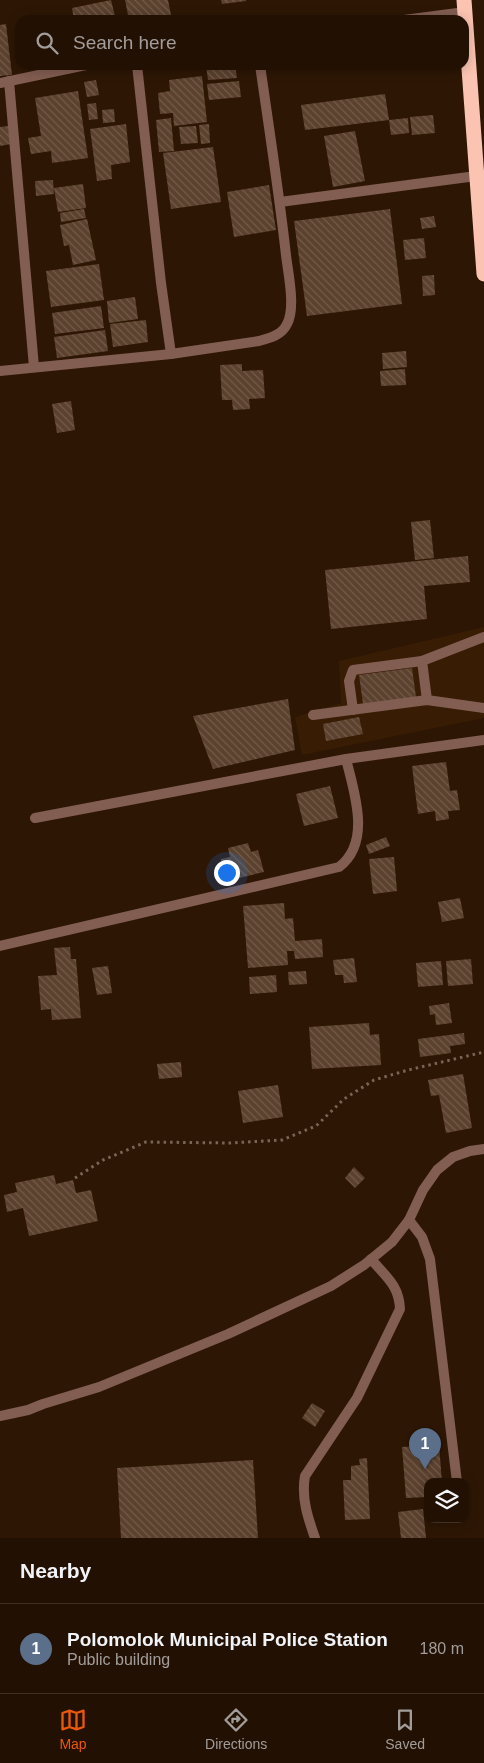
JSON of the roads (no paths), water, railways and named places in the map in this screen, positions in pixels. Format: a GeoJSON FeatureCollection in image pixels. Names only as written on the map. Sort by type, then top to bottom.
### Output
{"type":"FeatureCollection","features":[{"type":"Feature","properties":{"kind":"highway"},"geometry":{"type":"LineString","coordinates":[[469,68],[484,274]]}},
{"type":"Feature","properties":{"kind":"street"},"geometry":{"type":"LineString","coordinates":[[426,15],[465,6]]}},
{"type":"Feature","properties":{"kind":"street"},"geometry":{"type":"LineString","coordinates":[[34,367],[5,82],[62,70]]}},
{"type":"Feature","properties":{"kind":"street"},"geometry":{"type":"LineString","coordinates":[[138,70],[161,283],[171,354]]}},
{"type":"Feature","properties":{"kind":"street"},"geometry":{"type":"LineString","coordinates":[[0,372],[171,354],[259,341],[273,337],[282,331],[288,322],[291,308],[280,202],[261,70]]}},
{"type":"Feature","properties":{"kind":"street"},"geometry":{"type":"LineString","coordinates":[[280,202],[476,176]]}},
{"type":"Feature","properties":{"kind":"street"},"geometry":{"type":"LineString","coordinates":[[353,710],[349,681],[353,670],[385,669],[422,661],[484,637]]}},
{"type":"Feature","properties":{"kind":"street"},"geometry":{"type":"LineString","coordinates":[[422,661],[427,700]]}},
{"type":"Feature","properties":{"kind":"street"},"geometry":{"type":"LineString","coordinates":[[312,715],[389,703],[427,700],[484,708]]}},
{"type":"Feature","properties":{"kind":"street"},"geometry":{"type":"LineString","coordinates":[[34,818],[346,759],[484,740]]}},
{"type":"Feature","properties":{"kind":"street"},"geometry":{"type":"LineString","coordinates":[[0,946],[214,897],[344,863],[351,853],[358,828],[357,802],[346,759]]}},
{"type":"Feature","properties":{"kind":"street"},"geometry":{"type":"LineString","coordinates":[[0,1416],[28,1410],[99,1387],[228,1334],[332,1286],[392,1242],[408,1220],[423,1190],[437,1170],[453,1157],[470,1151],[484,1149]]}},
{"type":"Feature","properties":{"kind":"street"},"geometry":{"type":"LineString","coordinates":[[408,1220],[422,1237],[430,1259],[457,1478]]}},
{"type":"Feature","properties":{"kind":"street"},"geometry":{"type":"LineString","coordinates":[[315,1538],[307,1515],[303,1489],[305,1476],[357,1398],[400,1309],[399,1296],[394,1286],[371,1259]]}},
{"type":"Feature","properties":{"kind":"place","name":"Polomolok Municipal Police Station"},"geometry":{"type":"Point","coordinates":[425,1469]}}]}
